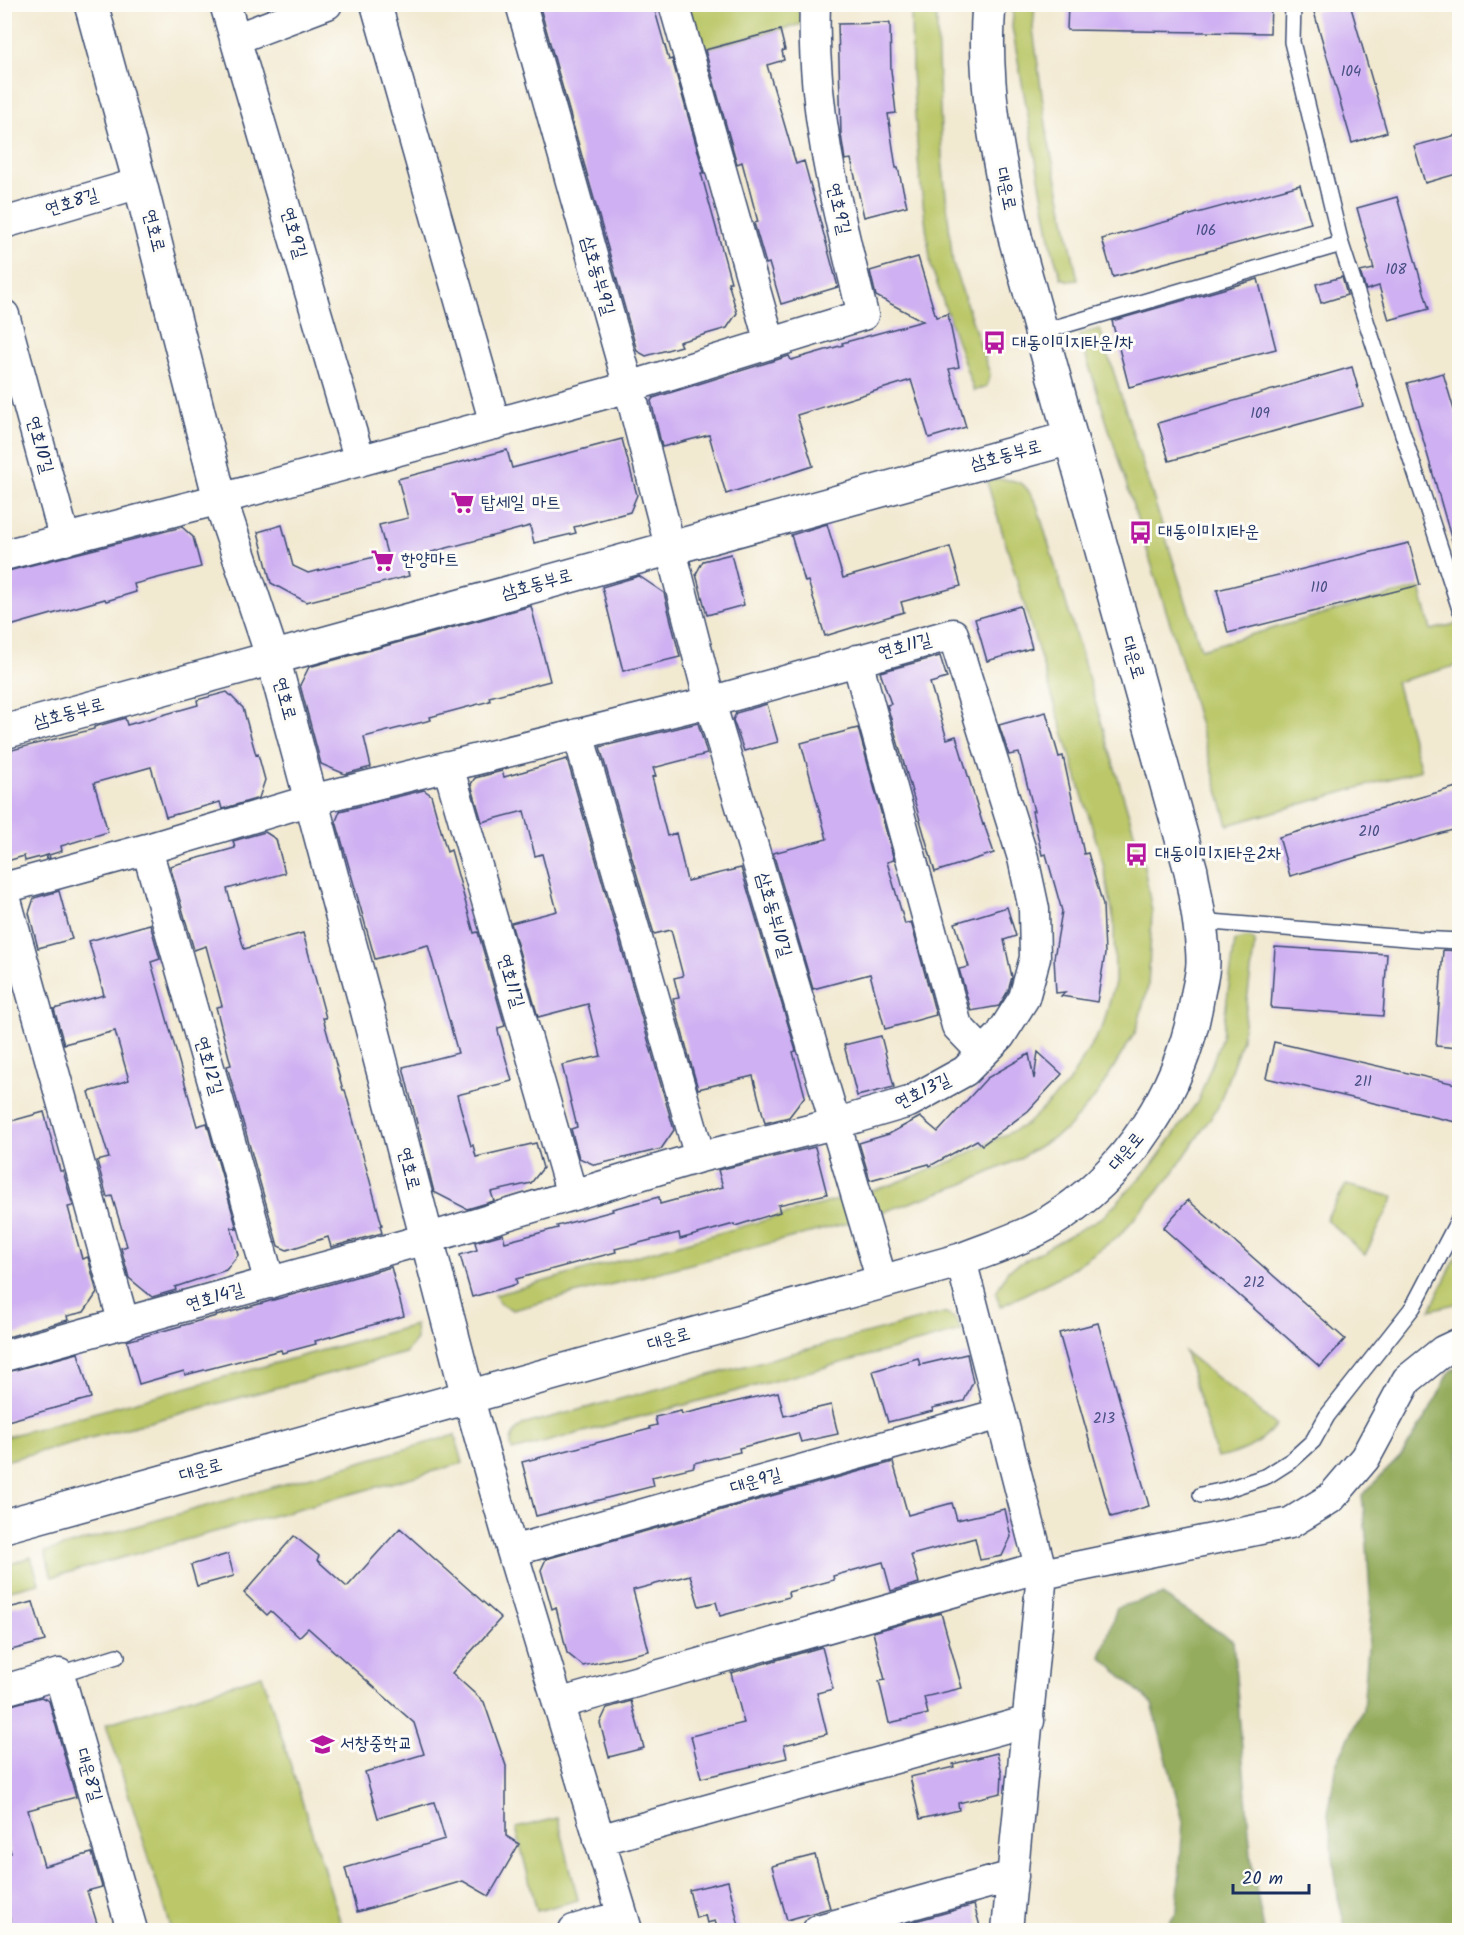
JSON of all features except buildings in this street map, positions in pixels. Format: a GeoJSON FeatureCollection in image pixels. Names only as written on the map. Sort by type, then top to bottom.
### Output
{"type":"FeatureCollection","features":[{"type":"Feature","properties":{"kind":"street","name":"연호로"},"geometry":{"type":"LineString","coordinates":[[91,4],[140,183],[220,499],[273,658],[468,1396]]}},
{"type":"Feature","properties":{"kind":"street","name":"연호9길"},"geometry":{"type":"LineString","coordinates":[[225,4],[360,461]]}},
{"type":"Feature","properties":{"kind":"street"},"geometry":{"type":"LineString","coordinates":[[235,39],[327,4]]}},
{"type":"Feature","properties":{"kind":"street"},"geometry":{"type":"LineString","coordinates":[[376,4],[495,423]]}},
{"type":"Feature","properties":{"kind":"street","name":"삼호동부9길"},"geometry":{"type":"LineString","coordinates":[[521,4],[629,387],[671,548]]}},
{"type":"Feature","properties":{"kind":"street"},"geometry":{"type":"LineString","coordinates":[[674,4],[770,343]]}},
{"type":"Feature","properties":{"kind":"street","name":"연호9길"},"geometry":{"type":"LineString","coordinates":[[220,499],[629,387],[863,315],[833,196],[822,132],[816,75],[815,4]]}},
{"type":"Feature","properties":{"kind":"street","name":"대운로"},"geometry":{"type":"LineString","coordinates":[[4,1526],[961,1260],[1044,1226],[1078,1202],[1114,1169],[1149,1125],[1168,1092],[1194,1020],[1203,962],[1199,921],[1191,871],[1016,241],[996,148],[989,82],[989,4]]}},
{"type":"Feature","properties":{"kind":"street","name":"연호8길"},"geometry":{"type":"LineString","coordinates":[[4,223],[140,183]]}},
{"type":"Feature","properties":{"kind":"street","name":"연호10길"},"geometry":{"type":"LineString","coordinates":[[4,315],[16,402],[65,540]]}},
{"type":"Feature","properties":{"kind":"street","name":"삼호동부로"},"geometry":{"type":"LineString","coordinates":[[4,732],[1070,438]]}},
{"type":"Feature","properties":{"kind":"street"},"geometry":{"type":"LineString","coordinates":[[4,555],[220,499]]}},
{"type":"Feature","properties":{"kind":"street","name":"삼호동부10길"},"geometry":{"type":"LineString","coordinates":[[671,548],[710,702],[882,1281]]}},
{"type":"Feature","properties":{"kind":"street","name":"연호11길"},"geometry":{"type":"LineString","coordinates":[[311,800],[710,702],[953,634]]}},
{"type":"Feature","properties":{"kind":"street","name":"연호13길"},"geometry":{"type":"LineString","coordinates":[[426,1239],[700,1157],[834,1124],[909,1102],[964,1071],[1000,1036],[1024,998],[1035,958],[1034,909],[1023,858],[953,634]]}},
{"type":"Feature","properties":{"kind":"street","name":"연호11길"},"geometry":{"type":"LineString","coordinates":[[856,660],[957,1026],[983,1053]]}},
{"type":"Feature","properties":{"kind":"street"},"geometry":{"type":"LineString","coordinates":[[578,734],[700,1157]]}},
{"type":"Feature","properties":{"kind":"street","name":"연호11길"},"geometry":{"type":"LineString","coordinates":[[448,766],[572,1195]]}},
{"type":"Feature","properties":{"kind":"street"},"geometry":{"type":"LineString","coordinates":[[124,1324],[4,891],[311,800]]}},
{"type":"Feature","properties":{"kind":"street","name":"연호12길"},"geometry":{"type":"LineString","coordinates":[[147,849],[270,1283]]}},
{"type":"Feature","properties":{"kind":"street","name":"연호14길"},"geometry":{"type":"LineString","coordinates":[[4,1356],[426,1239]]}},
{"type":"Feature","properties":{"kind":"street"},"geometry":{"type":"LineString","coordinates":[[961,1260],[1041,1571],[1008,1930]]}},
{"type":"Feature","properties":{"kind":"street"},"geometry":{"type":"LineString","coordinates":[[558,1704],[1041,1571],[1290,1523],[1331,1498],[1365,1458],[1407,1380],[1443,1351],[1460,1343]]}},
{"type":"Feature","properties":{"kind":"street"},"geometry":{"type":"LineString","coordinates":[[468,1396],[512,1551],[625,1923],[574,1930]]}},
{"type":"Feature","properties":{"kind":"street","name":"대운9길"},"geometry":{"type":"LineString","coordinates":[[512,1551],[1000,1414]]}},
{"type":"Feature","properties":{"kind":"street"},"geometry":{"type":"LineString","coordinates":[[4,1690],[59,1674]]}},
{"type":"Feature","properties":{"kind":"street","name":"대운8길"},"geometry":{"type":"LineString","coordinates":[[59,1674],[132,1930]]}},
{"type":"Feature","properties":{"kind":"street"},"geometry":{"type":"LineString","coordinates":[[599,1840],[1029,1721]]}},
{"type":"Feature","properties":{"kind":"street"},"geometry":{"type":"LineString","coordinates":[[818,1930],[1013,1876]]}},
{"type":"Feature","properties":{"kind":"lane"},"geometry":{"type":"LineString","coordinates":[[1293,4],[1292,42],[1341,244],[1460,609]]}},
{"type":"Feature","properties":{"kind":"lane"},"geometry":{"type":"LineString","coordinates":[[1041,332],[1341,244]]}},
{"type":"Feature","properties":{"kind":"lane"},"geometry":{"type":"LineString","coordinates":[[1199,921],[1460,941]]}},
{"type":"Feature","properties":{"kind":"lane"},"geometry":{"type":"LineString","coordinates":[[1201,1495],[1225,1490],[1267,1476],[1292,1460],[1313,1441],[1326,1416],[1413,1307],[1460,1217]]}},
{"type":"Feature","properties":{"kind":"lane"},"geometry":{"type":"LineString","coordinates":[[59,1674],[117,1656]]}},
{"type":"Feature","properties":{"kind":"green space"},"geometry":{"type":"Polygon","coordinates":[[[685,5],[807,5],[807,23],[698,50],[685,5]]]}},
{"type":"Feature","properties":{"kind":"green space"},"geometry":{"type":"Polygon","coordinates":[[[911,5],[936,5],[942,158],[953,264],[990,374],[987,386],[974,391],[931,266],[919,171],[912,71],[911,5]]]}},
{"type":"Feature","properties":{"kind":"green space"},"geometry":{"type":"Polygon","coordinates":[[[1014,5],[1035,5],[1033,29],[1048,139],[1078,280],[1069,281],[1061,278],[1052,249],[1012,27],[1014,5]]]}},
{"type":"Feature","properties":{"kind":"green space"},"geometry":{"type":"Polygon","coordinates":[[[1100,329],[1201,649],[1420,588],[1431,630],[1459,623],[1459,665],[1396,682],[1421,770],[1228,825],[1180,655],[1079,334],[1100,329]]]}},
{"type":"Feature","properties":{"kind":"green space"},"geometry":{"type":"Polygon","coordinates":[[[996,479],[1012,480],[1022,484],[1037,505],[1144,866],[1152,912],[1148,987],[1136,1031],[1096,1096],[1066,1130],[1015,1161],[961,1185],[848,1223],[513,1310],[500,1304],[495,1295],[888,1186],[953,1161],[1027,1124],[1067,1085],[1103,1026],[1115,982],[1114,921],[1103,863],[987,482],[996,479]]]}},
{"type":"Feature","properties":{"kind":"green space"},"geometry":{"type":"Polygon","coordinates":[[[1249,937],[1255,941],[1242,1039],[1218,1107],[1171,1176],[1119,1236],[1066,1273],[1000,1307],[996,1293],[1008,1270],[1104,1216],[1153,1164],[1198,1101],[1222,1037],[1235,940],[1249,937]]]}},
{"type":"Feature","properties":{"kind":"green space"},"geometry":{"type":"Polygon","coordinates":[[[1346,1185],[1394,1197],[1365,1255],[1326,1219],[1346,1185]]]}},
{"type":"Feature","properties":{"kind":"green space"},"geometry":{"type":"Polygon","coordinates":[[[1459,1251],[1459,1303],[1430,1310],[1459,1251]]]}},
{"type":"Feature","properties":{"kind":"green space"},"geometry":{"type":"Polygon","coordinates":[[[944,1313],[955,1318],[961,1331],[512,1451],[512,1436],[522,1425],[944,1313]]]}},
{"type":"Feature","properties":{"kind":"green space"},"geometry":{"type":"Polygon","coordinates":[[[415,1325],[416,1340],[405,1353],[5,1461],[5,1437],[415,1325]]]}},
{"type":"Feature","properties":{"kind":"green space"},"geometry":{"type":"Polygon","coordinates":[[[1185,1352],[1276,1425],[1264,1438],[1235,1454],[1217,1458],[1185,1352]]]}},
{"type":"Feature","properties":{"kind":"green space"},"geometry":{"type":"Polygon","coordinates":[[[1459,1367],[1459,1930],[1346,1930],[1338,1897],[1328,1814],[1336,1764],[1363,1709],[1371,1610],[1362,1495],[1402,1455],[1433,1405],[1450,1371],[1459,1367]]]}},
{"type":"Feature","properties":{"kind":"green space"},"geometry":{"type":"Polygon","coordinates":[[[455,1435],[463,1463],[52,1577],[45,1552],[455,1435]]]}},
{"type":"Feature","properties":{"kind":"green space"},"geometry":{"type":"Polygon","coordinates":[[[31,1557],[39,1583],[5,1591],[5,1566],[31,1557]]]}},
{"type":"Feature","properties":{"kind":"green space"},"geometry":{"type":"Polygon","coordinates":[[[1162,1595],[1233,1641],[1252,1867],[1264,1930],[1164,1930],[1177,1911],[1183,1821],[1152,1704],[1101,1657],[1117,1607],[1162,1595]]]}},
{"type":"Feature","properties":{"kind":"green space"},"geometry":{"type":"Polygon","coordinates":[[[262,1675],[343,1930],[172,1930],[106,1724],[262,1675]]]}},
{"type":"Feature","properties":{"kind":"green space"},"geometry":{"type":"Polygon","coordinates":[[[558,1818],[578,1900],[537,1911],[516,1828],[558,1818]]]}},
{"type":"Feature","properties":{"kind":"place","name":"대동이미지타운1차"},"geometry":{"type":"Point","coordinates":[994,343]}},
{"type":"Feature","properties":{"kind":"place","name":"탑세일 마트"},"geometry":{"type":"Point","coordinates":[463,503]}},
{"type":"Feature","properties":{"kind":"place","name":"대동이미지타운"},"geometry":{"type":"Point","coordinates":[1140,532]}},
{"type":"Feature","properties":{"kind":"place","name":"한양마트"},"geometry":{"type":"Point","coordinates":[383,560]}},
{"type":"Feature","properties":{"kind":"place","name":"대동이미지타운2차"},"geometry":{"type":"Point","coordinates":[1137,854]}},
{"type":"Feature","properties":{"kind":"place","name":"서창중학교"},"geometry":{"type":"Point","coordinates":[322,1744]}}]}
